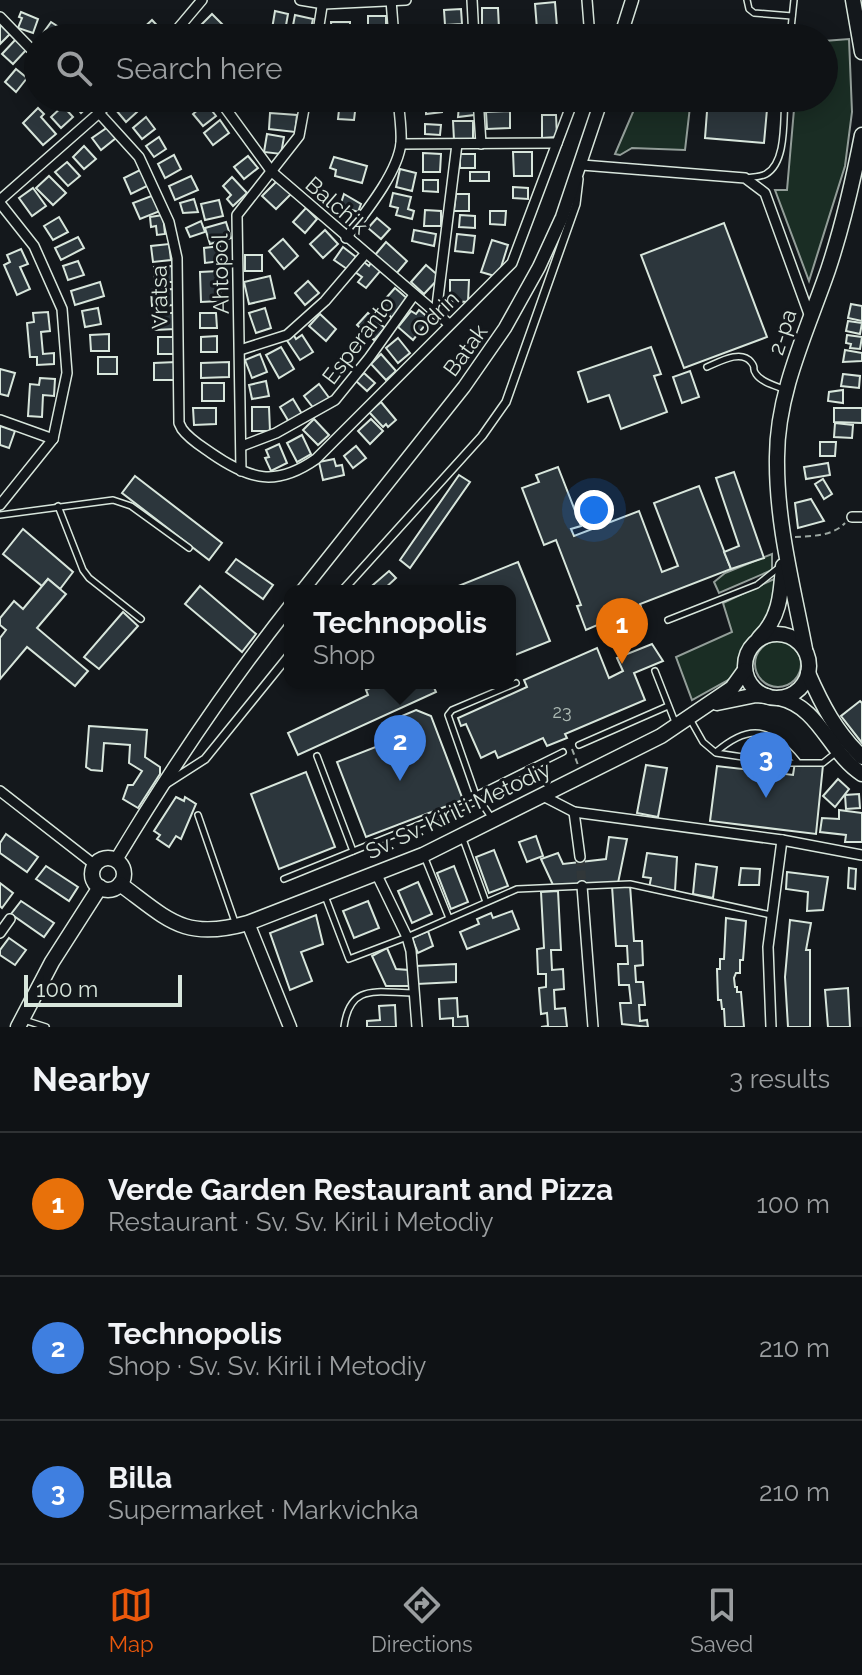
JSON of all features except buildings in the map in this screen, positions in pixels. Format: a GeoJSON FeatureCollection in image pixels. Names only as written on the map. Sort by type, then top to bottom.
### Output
{"type":"FeatureCollection","features":[{"type":"Feature","properties":{"kind":"main road"},"geometry":{"type":"LineString","coordinates":[[857,8],[862,52]]}},
{"type":"Feature","properties":{"kind":"main road","name":"2-ра"},"geometry":{"type":"LineString","coordinates":[[758,640],[771,624],[779,605],[783,543],[777,456],[787,391],[844,222],[862,135]]}},
{"type":"Feature","properties":{"kind":"main road","name":"2-ра"},"geometry":{"type":"LineString","coordinates":[[783,543],[805,649]]}},
{"type":"Feature","properties":{"kind":"main road"},"geometry":{"type":"LineString","coordinates":[[712,704],[732,688],[745,670],[747,653],[758,640],[767,635],[788,636],[805,649],[808,673],[797,690],[774,697]]}},
{"type":"Feature","properties":{"kind":"main road"},"geometry":{"type":"LineString","coordinates":[[745,670],[753,687],[796,703],[806,710],[862,774]]}},
{"type":"Feature","properties":{"kind":"main road"},"geometry":{"type":"LineString","coordinates":[[808,673],[828,716],[862,757]]}},
{"type":"Feature","properties":{"kind":"main road","name":"Sv. Sv. Kiril i Metodiy"},"geometry":{"type":"LineString","coordinates":[[120,884],[176,923],[206,931],[220,931],[423,855],[676,727],[712,704],[756,695],[774,697]]}},
{"type":"Feature","properties":{"kind":"main road"},"geometry":{"type":"LineString","coordinates":[[104,858],[116,860],[124,871],[120,884],[109,890],[100,887],[92,879],[95,865],[104,858]]}},
{"type":"Feature","properties":{"kind":"main road"},"geometry":{"type":"LineString","coordinates":[[19,1023],[52,962],[100,887]]}},
{"type":"Feature","properties":{"kind":"street"},"geometry":{"type":"LineString","coordinates":[[183,24],[202,0]]}},
{"type":"Feature","properties":{"kind":"street"},"geometry":{"type":"LineString","coordinates":[[300,0],[406,0]]}},
{"type":"Feature","properties":{"kind":"street"},"geometry":{"type":"LineString","coordinates":[[391,0],[393,24]]}},
{"type":"Feature","properties":{"kind":"street"},"geometry":{"type":"LineString","coordinates":[[472,0],[473,24]]}},
{"type":"Feature","properties":{"kind":"street"},"geometry":{"type":"LineString","coordinates":[[587,0],[589,24]]}},
{"type":"Feature","properties":{"kind":"street"},"geometry":{"type":"LineString","coordinates":[[626,24],[632,0]]}},
{"type":"Feature","properties":{"kind":"street"},"geometry":{"type":"LineString","coordinates":[[319,24],[323,2]]}},
{"type":"Feature","properties":{"kind":"street"},"geometry":{"type":"LineString","coordinates":[[0,17],[24,42]]}},
{"type":"Feature","properties":{"kind":"street","name":"Balchik"},"geometry":{"type":"LineString","coordinates":[[228,112],[272,172],[449,324]]}},
{"type":"Feature","properties":{"kind":"street","name":"Ahtopol"},"geometry":{"type":"LineString","coordinates":[[241,471],[237,215],[299,136],[303,112]]}},
{"type":"Feature","properties":{"kind":"street"},"geometry":{"type":"LineString","coordinates":[[346,238],[382,188],[401,144],[399,112]]}},
{"type":"Feature","properties":{"kind":"street"},"geometry":{"type":"LineString","coordinates":[[479,112],[481,144]]}},
{"type":"Feature","properties":{"kind":"street","name":"Odrin"},"geometry":{"type":"LineString","coordinates":[[241,471],[280,478],[299,471],[316,459],[512,263],[569,112]]}},
{"type":"Feature","properties":{"kind":"street","name":"Batak"},"geometry":{"type":"LineString","coordinates":[[307,585],[464,387],[505,328],[550,242],[582,165],[598,112]]}},
{"type":"Feature","properties":{"kind":"street"},"geometry":{"type":"LineString","coordinates":[[2,499],[53,439],[67,373],[62,309],[34,246],[0,202],[99,113]]}},
{"type":"Feature","properties":{"kind":"street","name":"Vratsa"},"geometry":{"type":"LineString","coordinates":[[99,113],[139,157],[169,222],[177,258],[179,423],[185,434],[241,471]]}},
{"type":"Feature","properties":{"kind":"street"},"geometry":{"type":"LineString","coordinates":[[401,144],[557,143]]}},
{"type":"Feature","properties":{"kind":"street"},"geometry":{"type":"LineString","coordinates":[[436,314],[457,144]]}},
{"type":"Feature","properties":{"kind":"street"},"geometry":{"type":"LineString","coordinates":[[347,585],[482,436],[506,402],[576,204],[582,165],[745,178],[765,193],[810,317]]}},
{"type":"Feature","properties":{"kind":"street"},"geometry":{"type":"LineString","coordinates":[[240,350],[287,335],[325,301],[365,254]]}},
{"type":"Feature","properties":{"kind":"street","name":"Esperanto"},"geometry":{"type":"LineString","coordinates":[[242,446],[276,433],[335,400],[414,295]]}},
{"type":"Feature","properties":{"kind":"street"},"geometry":{"type":"LineString","coordinates":[[0,420],[53,439]]}},
{"type":"Feature","properties":{"kind":"street"},"geometry":{"type":"LineString","coordinates":[[116,860],[159,789],[247,660],[284,614]]}},
{"type":"Feature","properties":{"kind":"street"},"geometry":{"type":"LineString","coordinates":[[159,789],[205,759],[284,661]]}},
{"type":"Feature","properties":{"kind":"street"},"geometry":{"type":"LineString","coordinates":[[0,791],[95,865]]}},
{"type":"Feature","properties":{"kind":"street"},"geometry":{"type":"LineString","coordinates":[[543,796],[574,812],[782,840],[862,855]]}},
{"type":"Feature","properties":{"kind":"street"},"geometry":{"type":"LineString","coordinates":[[574,812],[580,857]]}},
{"type":"Feature","properties":{"kind":"street"},"geometry":{"type":"LineString","coordinates":[[771,1027],[768,947],[782,840]]}},
{"type":"Feature","properties":{"kind":"street"},"geometry":{"type":"LineString","coordinates":[[376,873],[411,951],[417,1027]]}},
{"type":"Feature","properties":{"kind":"street"},"geometry":{"type":"LineString","coordinates":[[582,886],[593,1027]]}},
{"type":"Feature","properties":{"kind":"street"},"geometry":{"type":"LineString","coordinates":[[0,933],[10,919]]}},
{"type":"Feature","properties":{"kind":"street"},"geometry":{"type":"LineString","coordinates":[[242,924],[290,1027]]}},
{"type":"Feature","properties":{"kind":"lane"},"geometry":{"type":"LineString","coordinates":[[747,0],[749,9],[754,13],[792,16]]}},
{"type":"Feature","properties":{"kind":"lane"},"geometry":{"type":"LineString","coordinates":[[791,24],[794,0]]}},
{"type":"Feature","properties":{"kind":"lane"},"geometry":{"type":"LineString","coordinates":[[745,178],[765,176],[775,166],[780,152],[784,112]]}},
{"type":"Feature","properties":{"kind":"lane"},"geometry":{"type":"LineString","coordinates":[[707,367],[733,357],[746,357],[764,381],[787,391]]}},
{"type":"Feature","properties":{"kind":"lane"},"geometry":{"type":"LineString","coordinates":[[0,515],[104,499],[122,502],[189,548]]}},
{"type":"Feature","properties":{"kind":"lane"},"geometry":{"type":"LineString","coordinates":[[58,506],[83,570],[141,619]]}},
{"type":"Feature","properties":{"kind":"lane"},"geometry":{"type":"LineString","coordinates":[[668,620],[757,585],[771,576],[776,571],[783,543]]}},
{"type":"Feature","properties":{"kind":"lane"},"geometry":{"type":"LineString","coordinates":[[655,671],[676,727]]}},
{"type":"Feature","properties":{"kind":"lane"},"geometry":{"type":"LineString","coordinates":[[493,821],[478,798],[448,715],[452,710],[502,689]]}},
{"type":"Feature","properties":{"kind":"lane"},"geometry":{"type":"LineString","coordinates":[[579,745],[668,706]]}},
{"type":"Feature","properties":{"kind":"lane"},"geometry":{"type":"LineString","coordinates":[[690,719],[703,742],[716,753],[783,763],[823,763],[839,751]]}},
{"type":"Feature","properties":{"kind":"lane"},"geometry":{"type":"LineString","coordinates":[[716,753],[742,734],[754,733],[777,739],[797,761]]}},
{"type":"Feature","properties":{"kind":"lane"},"geometry":{"type":"LineString","coordinates":[[284,879],[478,798],[563,752]]}},
{"type":"Feature","properties":{"kind":"lane"},"geometry":{"type":"LineString","coordinates":[[317,756],[353,851]]}},
{"type":"Feature","properties":{"kind":"lane"},"geometry":{"type":"LineString","coordinates":[[198,815],[242,924]]}},
{"type":"Feature","properties":{"kind":"lane"},"geometry":{"type":"LineString","coordinates":[[462,836],[486,902]]}},
{"type":"Feature","properties":{"kind":"lane"},"geometry":{"type":"LineString","coordinates":[[423,855],[449,918]]}},
{"type":"Feature","properties":{"kind":"lane"},"geometry":{"type":"LineString","coordinates":[[323,892],[349,959],[517,889],[630,884],[771,915]]}},
{"type":"Feature","properties":{"kind":"lane"},"geometry":{"type":"LineString","coordinates":[[344,1027],[348,1004],[356,996],[414,993]]}},
{"type":"Feature","properties":{"kind":"lane"},"geometry":{"type":"LineString","coordinates":[[19,1023],[46,1027]]}},
{"type":"Feature","properties":{"kind":"path"},"geometry":{"type":"LineString","coordinates":[[783,543],[827,534],[857,517]]}},
{"type":"Feature","properties":{"kind":"path"},"geometry":{"type":"LineString","coordinates":[[571,748],[583,775]]}},
{"type":"Feature","properties":{"kind":"green space"},"geometry":{"type":"Polygon","coordinates":[[[849,39],[852,112],[845,166],[809,281],[775,190],[787,190],[794,112],[838,112],[838,40],[849,39]]]}},
{"type":"Feature","properties":{"kind":"green space"},"geometry":{"type":"Polygon","coordinates":[[[633,112],[689,112],[685,150],[632,148],[620,155],[615,154],[633,112]]]}},
{"type":"Feature","properties":{"kind":"green space"},"geometry":{"type":"Polygon","coordinates":[[[772,554],[772,570],[719,593],[714,582],[725,573],[772,554]]]}},
{"type":"Feature","properties":{"kind":"green space"},"geometry":{"type":"Polygon","coordinates":[[[774,579],[776,588],[764,628],[744,648],[737,675],[692,700],[676,657],[732,632],[723,603],[774,579]]]}},
{"type":"Feature","properties":{"kind":"green space"},"geometry":{"type":"Polygon","coordinates":[[[778,641],[794,648],[801,664],[794,680],[778,687],[762,680],[755,664],[762,648],[778,641]]]}},
{"type":"Feature","properties":{"kind":"tunnel"},"geometry":{"type":"LineString","coordinates":[[580,857],[582,886]]}},
{"type":"Feature","properties":{"kind":"place","name":"Verde Garden Restaurant and Pizza"},"geometry":{"type":"Point","coordinates":[622,664]}},
{"type":"Feature","properties":{"kind":"place","name":"Technopolis"},"geometry":{"type":"Point","coordinates":[400,781]}},
{"type":"Feature","properties":{"kind":"place","name":"Billa"},"geometry":{"type":"Point","coordinates":[766,798]}}]}
